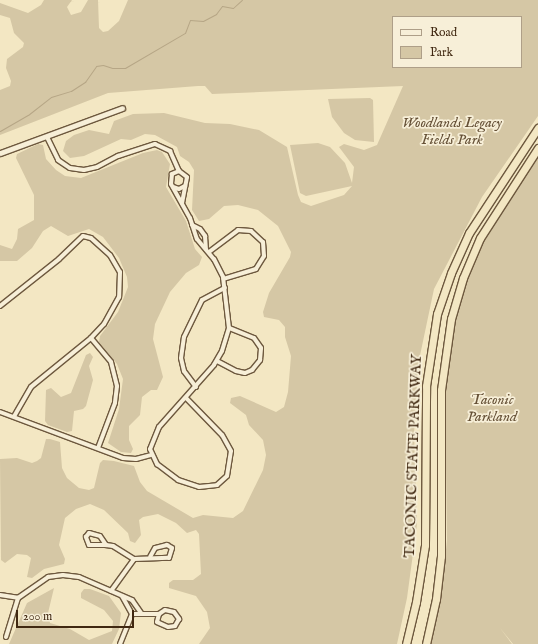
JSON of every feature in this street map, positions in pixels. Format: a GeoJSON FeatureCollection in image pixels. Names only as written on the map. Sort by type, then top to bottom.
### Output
{"type":"FeatureCollection","features":[{"type":"Feature","properties":{"kind":"highway","name":"TACONIC STATE PARKWAY"},"geometry":{"type":"LineString","coordinates":[[406,644],[418,594],[425,545],[426,386],[437,314],[451,273],[469,233],[538,128]]}},
{"type":"Feature","properties":{"kind":"highway","name":"TACONIC STATE PARKWAY"},"geometry":{"type":"LineString","coordinates":[[426,644],[436,599],[441,556],[441,390],[450,319],[463,278],[480,238],[538,148]]}},
{"type":"Feature","properties":{"kind":"street"},"geometry":{"type":"LineString","coordinates":[[0,153],[47,137],[122,108]]}},
{"type":"Feature","properties":{"kind":"street"},"geometry":{"type":"LineString","coordinates":[[47,137],[58,160],[70,168],[84,170],[97,167],[118,156],[155,144],[170,151],[179,171],[187,177],[182,203]]}},
{"type":"Feature","properties":{"kind":"street"},"geometry":{"type":"LineString","coordinates":[[179,171],[170,177],[173,187],[182,203],[197,239],[207,251],[223,279],[229,328],[217,361],[196,387],[159,426],[150,445],[151,455],[163,470],[187,484],[211,486],[220,483],[227,476],[231,457],[228,444],[222,434],[186,398]]}},
{"type":"Feature","properties":{"kind":"street"},"geometry":{"type":"LineString","coordinates":[[173,187],[179,189],[185,186]]}},
{"type":"Feature","properties":{"kind":"street"},"geometry":{"type":"LineString","coordinates":[[192,225],[205,236],[207,251]]}},
{"type":"Feature","properties":{"kind":"street"},"geometry":{"type":"LineString","coordinates":[[207,251],[238,230],[251,231],[263,242],[264,256],[256,269],[223,279]]}},
{"type":"Feature","properties":{"kind":"street"},"geometry":{"type":"LineString","coordinates":[[0,306],[59,259],[83,236],[87,236],[110,255],[120,272],[122,282],[115,306],[91,338],[31,387],[14,417]]}},
{"type":"Feature","properties":{"kind":"street"},"geometry":{"type":"LineString","coordinates":[[196,387],[184,371],[182,358],[184,337],[202,300],[225,288]]}},
{"type":"Feature","properties":{"kind":"street"},"geometry":{"type":"LineString","coordinates":[[217,361],[236,371],[245,372],[252,370],[260,360],[261,353],[258,341],[229,328]]}},
{"type":"Feature","properties":{"kind":"street"},"geometry":{"type":"LineString","coordinates":[[91,338],[111,362],[117,386],[115,403],[98,448]]}},
{"type":"Feature","properties":{"kind":"street"},"geometry":{"type":"LineString","coordinates":[[0,412],[129,459],[151,455]]}},
{"type":"Feature","properties":{"kind":"street"},"geometry":{"type":"LineString","coordinates":[[106,545],[100,536],[89,533],[86,537],[89,545],[113,546],[134,559],[150,557],[170,558],[172,548],[167,545],[156,548],[150,557]]}},
{"type":"Feature","properties":{"kind":"street"},"geometry":{"type":"LineString","coordinates":[[111,591],[134,559]]}},
{"type":"Feature","properties":{"kind":"street"},"geometry":{"type":"LineString","coordinates":[[6,637],[18,598],[48,577],[57,574],[79,577],[122,596],[134,602],[141,613]]}},
{"type":"Feature","properties":{"kind":"street"},"geometry":{"type":"LineString","coordinates":[[0,595],[18,598]]}},
{"type":"Feature","properties":{"kind":"street"},"geometry":{"type":"LineString","coordinates":[[122,596],[132,614]]}},
{"type":"Feature","properties":{"kind":"street"},"geometry":{"type":"LineString","coordinates":[[132,614],[159,614],[165,610],[174,612],[179,619],[175,626],[168,627],[156,622],[159,614]]}},
{"type":"Feature","properties":{"kind":"street"},"geometry":{"type":"LineString","coordinates":[[120,644],[132,614]]}},
{"type":"Feature","properties":{"kind":"green space","name":"Woodlands Legacy Fields Park"},"geometry":{"type":"Polygon","coordinates":[[[44,0],[72,0],[67,7],[71,15],[81,12],[88,0],[98,0],[99,28],[103,32],[108,31],[119,21],[128,0],[538,0],[538,116],[482,197],[434,289],[418,365],[414,434],[417,524],[407,598],[397,644],[199,644],[210,628],[207,612],[196,596],[169,588],[169,583],[173,580],[193,580],[201,574],[199,534],[196,530],[187,533],[176,523],[158,514],[143,517],[139,520],[141,535],[135,543],[130,541],[128,533],[104,510],[90,504],[76,509],[65,518],[59,545],[65,559],[64,564],[44,569],[32,578],[27,577],[31,558],[27,555],[17,554],[5,563],[1,560],[0,459],[17,458],[32,463],[37,461],[41,458],[46,439],[50,439],[60,442],[62,468],[67,478],[79,488],[89,490],[94,488],[100,463],[103,460],[114,461],[134,466],[140,482],[147,491],[193,518],[203,515],[233,518],[243,511],[263,470],[266,455],[263,440],[249,425],[246,415],[230,403],[231,398],[240,396],[276,412],[284,407],[288,392],[291,356],[285,337],[285,327],[279,320],[264,317],[263,312],[269,293],[290,257],[291,252],[278,226],[258,210],[238,205],[224,206],[209,219],[199,221],[192,210],[194,170],[189,162],[180,156],[177,147],[155,135],[145,134],[131,140],[121,139],[84,156],[70,158],[63,151],[66,141],[74,135],[89,130],[109,134],[114,121],[133,114],[164,113],[205,123],[230,124],[259,130],[287,147],[298,195],[301,202],[311,206],[344,195],[352,186],[306,196],[300,193],[290,145],[318,143],[330,147],[345,163],[352,183],[354,167],[339,147],[344,144],[364,150],[377,145],[403,86],[212,94],[205,86],[198,86],[108,93],[0,135],[0,90],[10,86],[11,81],[6,68],[7,59],[23,47],[24,43],[14,33],[10,18],[0,15],[0,3],[28,13],[41,5],[44,0]]]}},
{"type":"Feature","properties":{"kind":"green space"},"geometry":{"type":"Polygon","coordinates":[[[370,98],[373,100],[374,142],[355,140],[344,133],[332,117],[328,99],[370,98]]]}},
{"type":"Feature","properties":{"kind":"green space"},"geometry":{"type":"Polygon","coordinates":[[[38,144],[43,145],[46,159],[56,170],[65,176],[81,178],[143,153],[157,150],[162,152],[170,164],[166,187],[186,221],[195,249],[202,257],[199,265],[186,273],[170,292],[155,324],[153,339],[163,377],[157,390],[151,390],[142,397],[140,415],[129,426],[129,440],[133,449],[131,453],[121,452],[108,443],[119,409],[123,379],[117,364],[99,342],[100,336],[118,312],[128,287],[127,277],[119,258],[103,237],[89,229],[68,236],[51,226],[43,231],[32,248],[17,261],[0,261],[0,245],[12,249],[17,239],[18,229],[34,220],[34,195],[16,158],[17,154],[38,144]]]}},
{"type":"Feature","properties":{"kind":"green space","name":"Taconic Parkland"},"geometry":{"type":"Polygon","coordinates":[[[538,156],[538,644],[513,644],[500,628],[512,644],[431,644],[442,588],[447,540],[445,393],[452,334],[464,288],[482,245],[538,156]]]}},
{"type":"Feature","properties":{"kind":"green space"},"geometry":{"type":"Polygon","coordinates":[[[90,353],[93,357],[89,366],[93,380],[86,406],[83,409],[74,411],[72,431],[67,432],[48,425],[45,421],[46,390],[51,388],[61,397],[71,393],[86,355],[90,353]]]}},
{"type":"Feature","properties":{"kind":"green space"},"geometry":{"type":"Polygon","coordinates":[[[54,588],[48,613],[50,623],[70,629],[89,640],[112,631],[113,621],[104,610],[81,598],[81,593],[84,589],[90,589],[109,596],[121,613],[119,629],[112,644],[9,644],[27,603],[54,588]]]}},
{"type":"Feature","properties":{"kind":"waterway"},"geometry":{"type":"LineString","coordinates":[[0,131],[28,115],[51,97],[71,91],[85,82],[96,66],[103,65],[112,68],[125,68],[185,33],[190,20],[203,21],[216,14],[222,6],[233,8],[242,0]]}}]}
